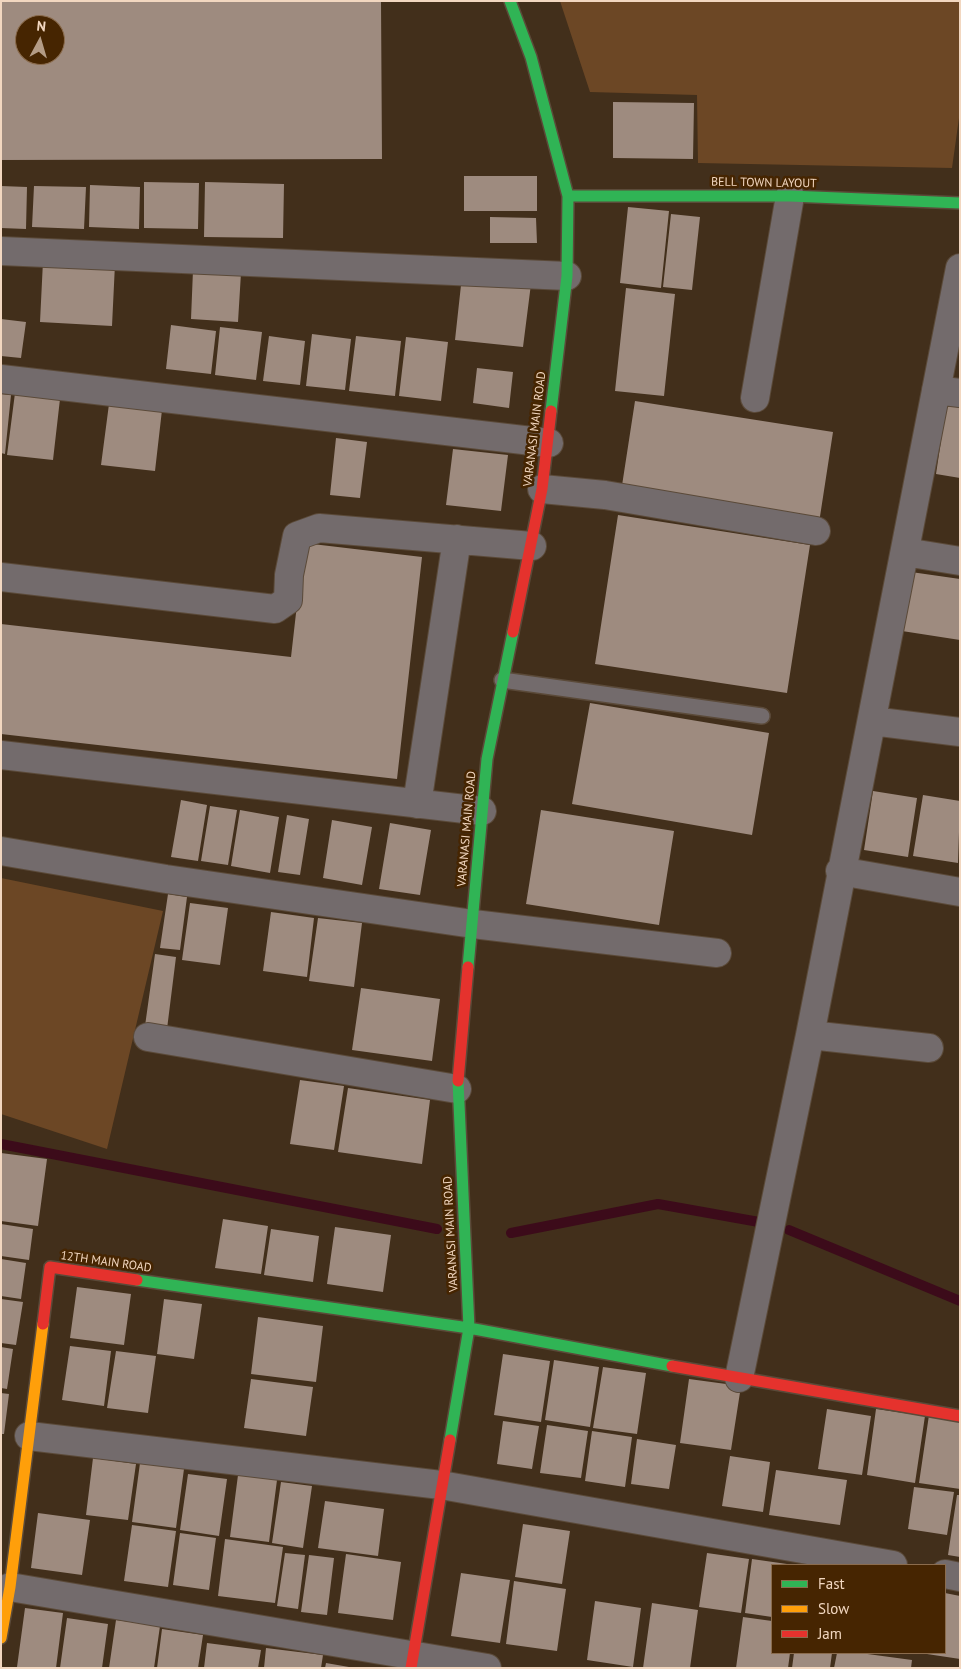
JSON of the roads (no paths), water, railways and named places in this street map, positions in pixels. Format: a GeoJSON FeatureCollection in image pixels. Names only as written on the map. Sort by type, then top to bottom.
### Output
{"type":"FeatureCollection","features":[{"type":"Feature","properties":{"kind":"street","name":"VARANASI MAIN ROAD"},"geometry":{"type":"LineString","coordinates":[[412,1661],[469,1328],[457,1089],[487,759],[502,680],[532,546],[542,489],[549,443],[567,276],[568,196],[531,57],[510,1]]}},
{"type":"Feature","properties":{"kind":"street","name":"BELL TOWN LAYOUT"},"geometry":{"type":"LineString","coordinates":[[568,196],[790,196],[960,203]]}},
{"type":"Feature","properties":{"kind":"street"},"geometry":{"type":"LineString","coordinates":[[755,398],[790,196]]}},
{"type":"Feature","properties":{"kind":"street"},"geometry":{"type":"LineString","coordinates":[[1,252],[567,276]]}},
{"type":"Feature","properties":{"kind":"street"},"geometry":{"type":"LineString","coordinates":[[739,1378],[810,1034],[840,871],[872,721],[904,552],[948,391],[960,268]]}},
{"type":"Feature","properties":{"kind":"street"},"geometry":{"type":"LineString","coordinates":[[1,379],[549,443]]}},
{"type":"Feature","properties":{"kind":"street"},"geometry":{"type":"LineString","coordinates":[[542,489],[606,496],[816,530]]}},
{"type":"Feature","properties":{"kind":"street"},"geometry":{"type":"LineString","coordinates":[[1,577],[275,609],[288,600],[289,575],[297,536],[319,528],[532,546]]}},
{"type":"Feature","properties":{"kind":"street"},"geometry":{"type":"LineString","coordinates":[[417,804],[457,539]]}},
{"type":"Feature","properties":{"kind":"street"},"geometry":{"type":"LineString","coordinates":[[904,552],[960,561]]}},
{"type":"Feature","properties":{"kind":"street"},"geometry":{"type":"LineString","coordinates":[[872,721],[960,732]]}},
{"type":"Feature","properties":{"kind":"street"},"geometry":{"type":"LineString","coordinates":[[1,755],[482,810]]}},
{"type":"Feature","properties":{"kind":"street"},"geometry":{"type":"LineString","coordinates":[[1,852],[166,879],[473,924],[717,953]]}},
{"type":"Feature","properties":{"kind":"street"},"geometry":{"type":"LineString","coordinates":[[840,871],[960,892]]}},
{"type":"Feature","properties":{"kind":"street"},"geometry":{"type":"LineString","coordinates":[[810,1034],[929,1048]]}},
{"type":"Feature","properties":{"kind":"street"},"geometry":{"type":"LineString","coordinates":[[148,1037],[457,1089]]}},
{"type":"Feature","properties":{"kind":"street","name":"12TH MAIN ROAD"},"geometry":{"type":"LineString","coordinates":[[1,1638],[10,1587],[50,1268],[469,1328]]}},
{"type":"Feature","properties":{"kind":"street"},"geometry":{"type":"LineString","coordinates":[[469,1328],[739,1378],[960,1416]]}},
{"type":"Feature","properties":{"kind":"street"},"geometry":{"type":"LineString","coordinates":[[29,1436],[441,1485],[887,1564]]}},
{"type":"Feature","properties":{"kind":"street"},"geometry":{"type":"LineString","coordinates":[[946,1574],[960,1577]]}},
{"type":"Feature","properties":{"kind":"street"},"geometry":{"type":"LineString","coordinates":[[10,1587],[412,1661],[487,1668]]}},
{"type":"Feature","properties":{"kind":"lane"},"geometry":{"type":"LineString","coordinates":[[502,680],[762,716]]}},
{"type":"Feature","properties":{"kind":"waterway"},"geometry":{"type":"LineString","coordinates":[[1,1144],[437,1229]]}},
{"type":"Feature","properties":{"kind":"waterway"},"geometry":{"type":"LineString","coordinates":[[511,1233],[658,1204],[759,1222]]}},
{"type":"Feature","properties":{"kind":"waterway"},"geometry":{"type":"LineString","coordinates":[[789,1230],[960,1301]]}}]}
